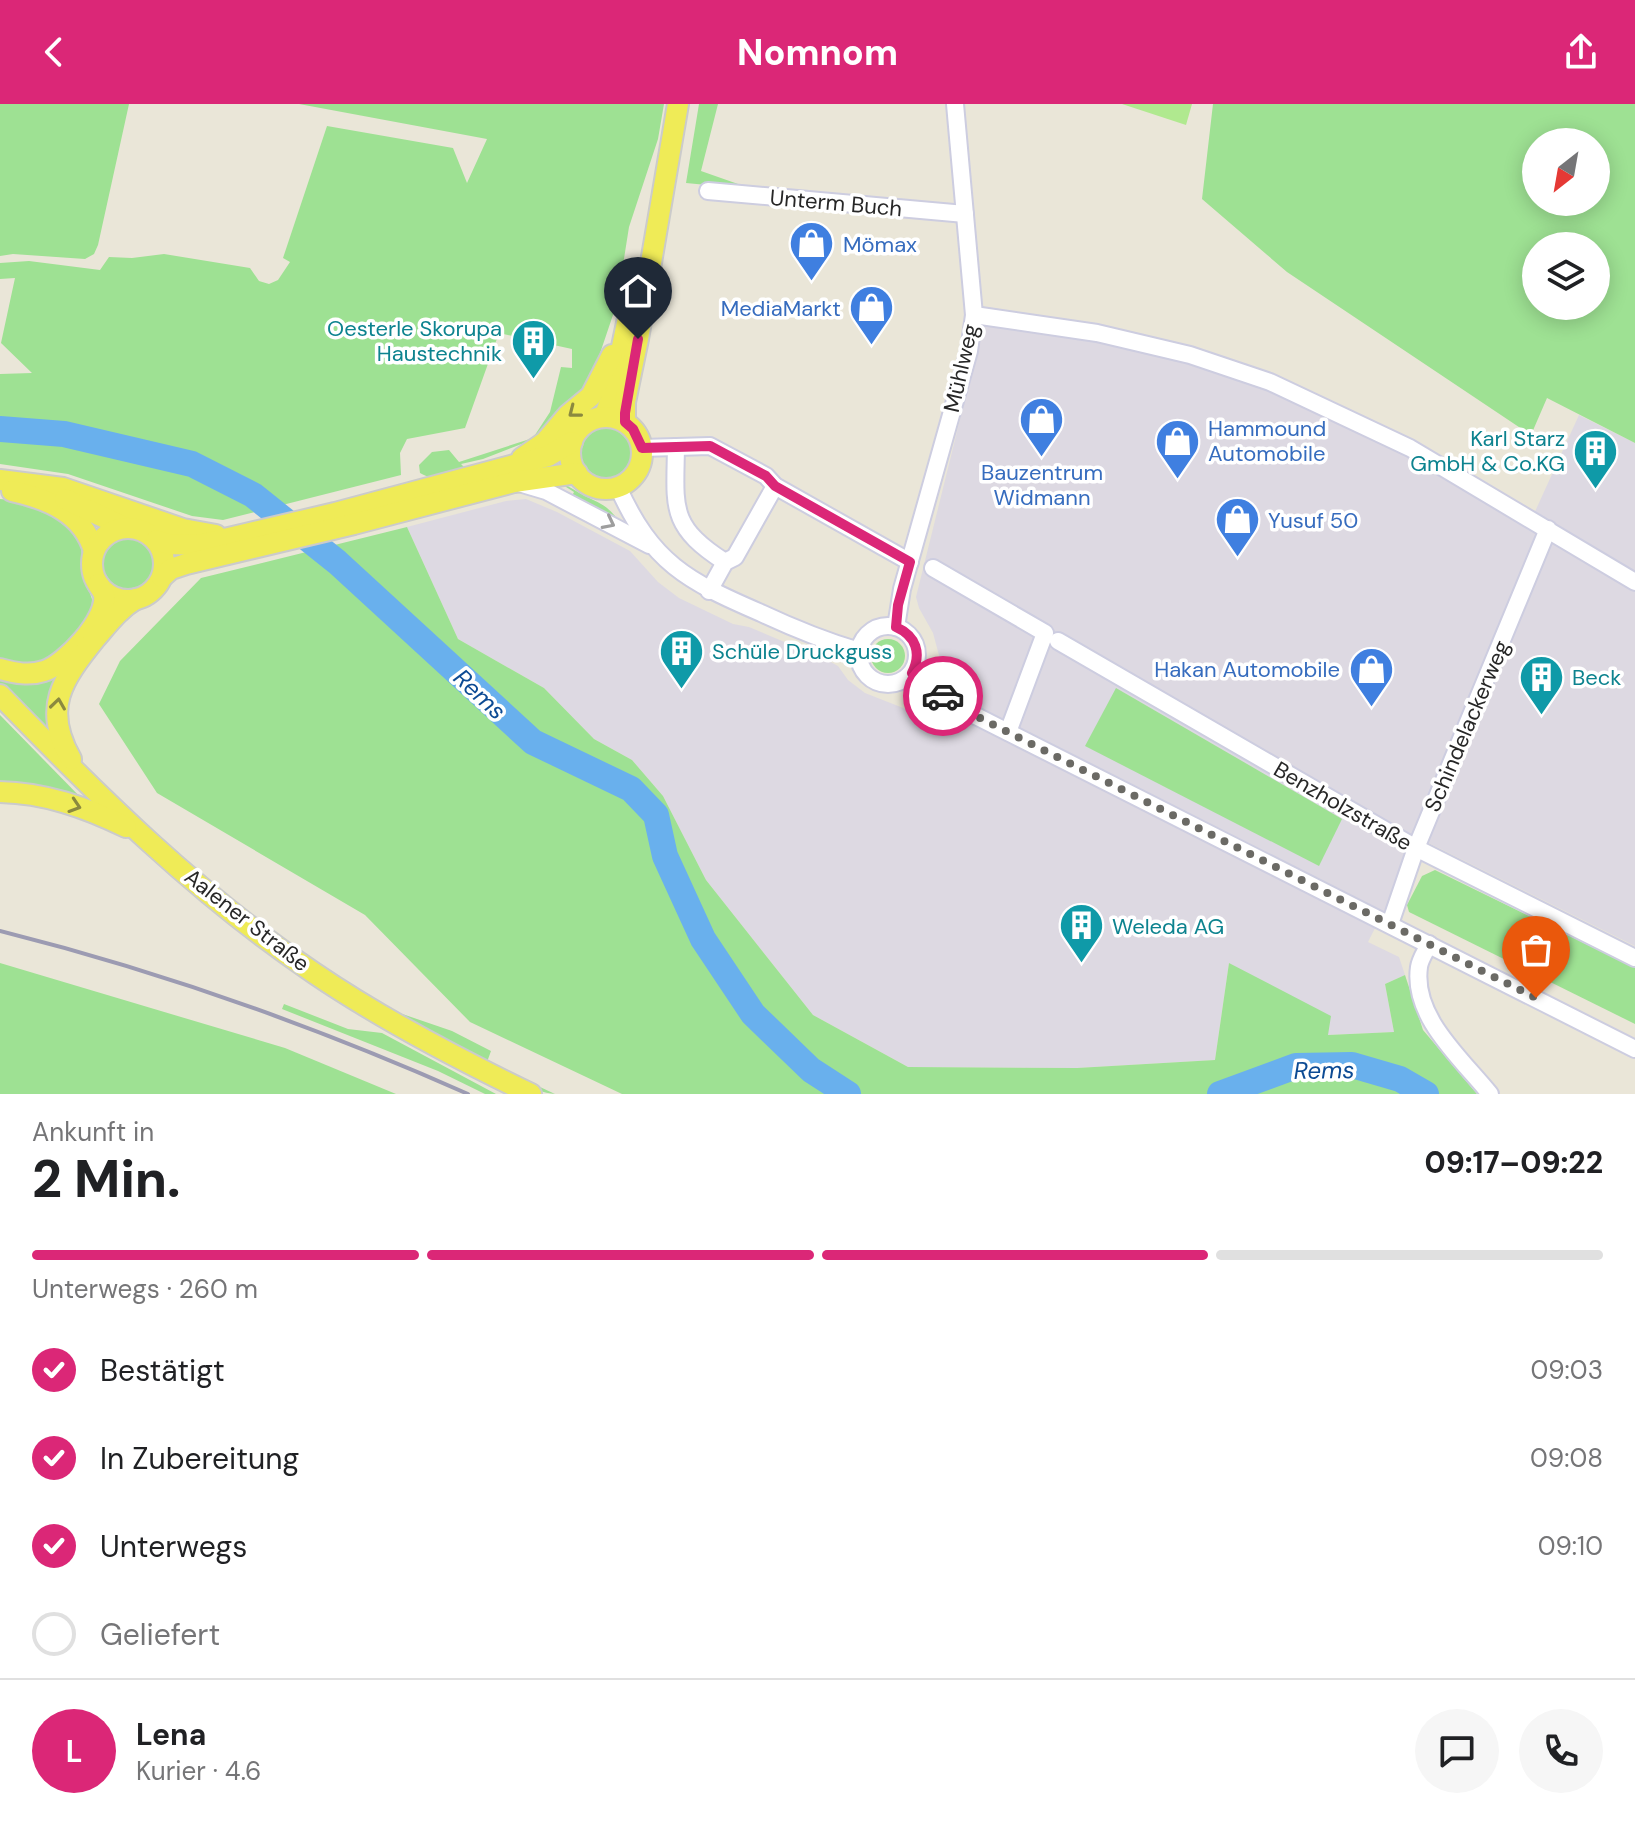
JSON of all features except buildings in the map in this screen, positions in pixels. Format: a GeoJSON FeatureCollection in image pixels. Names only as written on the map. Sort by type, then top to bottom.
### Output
{"type":"FeatureCollection","features":[{"type":"Feature","properties":{"kind":"main road"},"geometry":{"type":"LineString","coordinates":[[625,422],[625,402],[678,104]]}},
{"type":"Feature","properties":{"kind":"main road"},"geometry":{"type":"LineString","coordinates":[[604,417],[658,206]]}},
{"type":"Feature","properties":{"kind":"main road"},"geometry":{"type":"LineString","coordinates":[[511,474],[568,415],[591,396],[626,322]]}},
{"type":"Feature","properties":{"kind":"main road"},"geometry":{"type":"LineString","coordinates":[[25,483],[126,528],[147,533],[156,540],[182,546],[199,545],[354,524],[511,474],[572,442],[584,424],[604,417],[625,422],[633,429],[642,448],[639,467],[627,482],[618,487],[595,487],[577,473],[571,458],[572,442]]}},
{"type":"Feature","properties":{"kind":"main road"},"geometry":{"type":"LineString","coordinates":[[81,776],[58,726],[56,708],[60,689],[73,667],[112,619],[136,599],[147,595],[171,569],[249,539],[335,513],[511,474],[577,473]]}},
{"type":"Feature","properties":{"kind":"main road"},"geometry":{"type":"LineString","coordinates":[[0,480],[44,484],[183,529],[249,539]]}},
{"type":"Feature","properties":{"kind":"main road"},"geometry":{"type":"LineString","coordinates":[[0,490],[30,495],[65,511],[83,526],[90,537],[94,551],[92,567],[104,596],[93,625],[68,658],[56,667],[28,674],[0,669]]}},
{"type":"Feature","properties":{"kind":"main road"},"geometry":{"type":"LineString","coordinates":[[94,551],[105,536],[126,528]]}},
{"type":"Feature","properties":{"kind":"main road"},"geometry":{"type":"LineString","coordinates":[[156,540],[164,558],[162,577]]}},
{"type":"Feature","properties":{"kind":"main road"},"geometry":{"type":"LineString","coordinates":[[98,584],[114,597],[136,599]]}},
{"type":"Feature","properties":{"kind":"main road","name":"Aalener Straße"},"geometry":{"type":"LineString","coordinates":[[0,695],[198,885],[312,972],[387,1020],[531,1094]]}},
{"type":"Feature","properties":{"kind":"main road"},"geometry":{"type":"LineString","coordinates":[[0,792],[41,796],[80,807],[145,837]]}},
{"type":"Feature","properties":{"kind":"street","name":"Mühlweg"},"geometry":{"type":"LineString","coordinates":[[896,627],[898,605],[969,351],[974,315],[955,104]]}},
{"type":"Feature","properties":{"kind":"street","name":"Unterm Buch"},"geometry":{"type":"LineString","coordinates":[[708,191],[965,214]]}},
{"type":"Feature","properties":{"kind":"street"},"geometry":{"type":"LineString","coordinates":[[974,315],[1111,336],[1190,355],[1270,382],[1410,448],[1635,582]]}},
{"type":"Feature","properties":{"kind":"street"},"geometry":{"type":"LineString","coordinates":[[642,448],[710,446],[910,562]]}},
{"type":"Feature","properties":{"kind":"street"},"geometry":{"type":"LineString","coordinates":[[676,447],[675,508],[695,538],[725,562]]}},
{"type":"Feature","properties":{"kind":"street"},"geometry":{"type":"LineString","coordinates":[[511,474],[654,547]]}},
{"type":"Feature","properties":{"kind":"street"},"geometry":{"type":"LineString","coordinates":[[709,591],[725,562],[735,557],[775,486]]}},
{"type":"Feature","properties":{"kind":"street"},"geometry":{"type":"LineString","coordinates":[[618,487],[654,547],[674,568],[709,591],[792,627],[859,651]]}},
{"type":"Feature","properties":{"kind":"street","name":"Schindelackerweg"},"geometry":{"type":"LineString","coordinates":[[1390,924],[1416,848],[1548,529]]}},
{"type":"Feature","properties":{"kind":"street"},"geometry":{"type":"LineString","coordinates":[[933,568],[1045,633],[1008,732]]}},
{"type":"Feature","properties":{"kind":"street"},"geometry":{"type":"LineString","coordinates":[[896,627],[905,631],[916,645],[918,655],[912,673],[900,683],[884,685],[877,683],[860,666],[859,651],[868,633],[876,628],[896,627]]}},
{"type":"Feature","properties":{"kind":"street","name":"Benzholzstraße"},"geometry":{"type":"LineString","coordinates":[[1058,641],[1416,848],[1635,958]]}},
{"type":"Feature","properties":{"kind":"street"},"geometry":{"type":"LineString","coordinates":[[912,673],[932,690],[1008,732],[1635,1049]]}},
{"type":"Feature","properties":{"kind":"street"},"geometry":{"type":"LineString","coordinates":[[1429,944],[1419,963],[1418,987],[1422,1004],[1431,1021],[1490,1094]]}},
{"type":"Feature","properties":{"kind":"shaded area"},"geometry":{"type":"Polygon","coordinates":[[[988,307],[1080,325],[1219,361],[1533,516],[1579,415],[1635,443],[1635,946],[1415,836],[1408,863],[1368,942],[1399,957],[1405,975],[1385,984],[1394,1032],[1327,1035],[1229,963],[1215,1060],[1077,1068],[908,1067],[813,1015],[706,880],[663,796],[632,760],[594,739],[544,688],[458,639],[407,527],[506,501],[526,499],[630,551],[658,582],[679,598],[733,624],[749,627],[827,660],[838,666],[848,680],[865,693],[921,715],[948,674],[916,597],[988,307]]]}},
{"type":"Feature","properties":{"kind":"green space"},"geometry":{"type":"Polygon","coordinates":[[[0,104],[129,104],[94,254],[85,259],[13,254],[0,256],[0,104]]]}},
{"type":"Feature","properties":{"kind":"green space"},"geometry":{"type":"Polygon","coordinates":[[[299,104],[664,104],[658,139],[629,227],[617,303],[590,383],[537,438],[461,464],[464,467],[448,478],[438,479],[420,473],[419,465],[432,452],[449,450],[459,462],[533,438],[550,412],[561,367],[572,368],[572,349],[499,333],[465,428],[407,439],[400,453],[401,475],[223,520],[192,516],[68,474],[0,464],[0,374],[32,373],[1,343],[15,278],[0,279],[0,263],[29,261],[100,270],[109,257],[164,254],[250,268],[259,281],[269,284],[278,280],[290,262],[283,258],[327,126],[453,148],[467,183],[487,139],[299,104]]]}},
{"type":"Feature","properties":{"kind":"green space"},"geometry":{"type":"Polygon","coordinates":[[[699,104],[718,104],[701,171],[738,184],[738,188],[686,183],[699,104]]]}},
{"type":"Feature","properties":{"kind":"green space"},"geometry":{"type":"Polygon","coordinates":[[[1122,104],[1192,104],[1186,125],[1122,104]]]}},
{"type":"Feature","properties":{"kind":"green space"},"geometry":{"type":"Polygon","coordinates":[[[1213,104],[1635,104],[1635,443],[1547,398],[1531,435],[1287,272],[1202,199],[1213,104]]]}},
{"type":"Feature","properties":{"kind":"green space"},"geometry":{"type":"Polygon","coordinates":[[[608,425],[627,433],[635,452],[627,471],[608,479],[589,471],[581,452],[589,433],[608,425]]]}},
{"type":"Feature","properties":{"kind":"green space"},"geometry":{"type":"Polygon","coordinates":[[[555,480],[600,504],[615,516],[613,519],[571,498],[574,492],[555,480]]]}},
{"type":"Feature","properties":{"kind":"green space"},"geometry":{"type":"Polygon","coordinates":[[[0,499],[24,501],[64,520],[81,542],[83,574],[92,599],[91,618],[57,657],[35,665],[0,663],[0,499]]]}},
{"type":"Feature","properties":{"kind":"green space"},"geometry":{"type":"Polygon","coordinates":[[[407,527],[458,639],[544,688],[594,739],[632,760],[663,796],[706,880],[813,1015],[908,1067],[1077,1068],[1215,1060],[1229,963],[1331,1016],[1328,1035],[1394,1032],[1385,984],[1405,975],[1423,1030],[1477,1094],[622,1094],[470,1022],[365,915],[157,793],[99,704],[120,661],[201,578],[407,527]]]}},
{"type":"Feature","properties":{"kind":"green space"},"geometry":{"type":"Polygon","coordinates":[[[128,536],[148,544],[156,564],[148,584],[128,592],[108,584],[100,564],[108,544],[128,536]]]}},
{"type":"Feature","properties":{"kind":"green space"},"geometry":{"type":"Polygon","coordinates":[[[888,639],[900,644],[905,656],[900,668],[888,673],[876,668],[871,656],[876,644],[888,639]]]}},
{"type":"Feature","properties":{"kind":"green space"},"geometry":{"type":"Polygon","coordinates":[[[58,674],[52,730],[33,722],[0,687],[0,680],[19,683],[58,674]]]}},
{"type":"Feature","properties":{"kind":"green space"},"geometry":{"type":"Polygon","coordinates":[[[1116,688],[1342,819],[1319,866],[1085,746],[1116,688]]]}},
{"type":"Feature","properties":{"kind":"green space"},"geometry":{"type":"Polygon","coordinates":[[[0,715],[86,803],[0,785],[0,715]]]}},
{"type":"Feature","properties":{"kind":"green space"},"geometry":{"type":"Polygon","coordinates":[[[1435,870],[1635,968],[1635,1024],[1409,912],[1407,905],[1422,876],[1435,870]]]}},
{"type":"Feature","properties":{"kind":"green space"},"geometry":{"type":"Polygon","coordinates":[[[0,963],[285,1048],[396,1094],[0,1094],[0,963]]]}},
{"type":"Feature","properties":{"kind":"green space"},"geometry":{"type":"Polygon","coordinates":[[[284,1004],[348,1029],[382,1033],[496,1094],[485,1094],[438,1071],[282,1009],[284,1004]]]}},
{"type":"Feature","properties":{"kind":"green space"},"geometry":{"type":"Polygon","coordinates":[[[379,1006],[452,1031],[491,1051],[487,1062],[555,1094],[540,1091],[494,1071],[379,1006]]]}},
{"type":"Feature","properties":{"kind":"waterway","name":"Rems"},"geometry":{"type":"LineString","coordinates":[[0,429],[64,434],[192,464],[253,495],[337,562],[533,742],[631,789],[656,815],[665,856],[703,939],[753,1014],[811,1070],[848,1094]]}},
{"type":"Feature","properties":{"kind":"waterway","name":"Rems"},"geometry":{"type":"LineString","coordinates":[[1220,1094],[1296,1066],[1352,1065],[1400,1079],[1426,1094]]}},
{"type":"Feature","properties":{"kind":"railway"},"geometry":{"type":"LineString","coordinates":[[0,931],[119,964],[237,1002],[354,1046],[468,1094]]}},
{"type":"Feature","properties":{"kind":"way so far"},"geometry":{"type":"LineString","coordinates":[[943,696],[972,714],[1536,998]]}},
{"type":"Feature","properties":{"kind":"place","name":"Mömax"},"geometry":{"type":"Point","coordinates":[812,283]}},
{"type":"Feature","properties":{"kind":"place","name":"MediaMarkt"},"geometry":{"type":"Point","coordinates":[872,347]}},
{"type":"Feature","properties":{"kind":"place","name":"Oesterle Skorupa Haustechnik"},"geometry":{"type":"Point","coordinates":[533,380]}},
{"type":"Feature","properties":{"kind":"place","name":"Bauzentrum Widmann"},"geometry":{"type":"Point","coordinates":[1042,458]}},
{"type":"Feature","properties":{"kind":"place","name":"Hammound Automobile"},"geometry":{"type":"Point","coordinates":[1177,480]}},
{"type":"Feature","properties":{"kind":"place","name":"Karl Starz GmbH & Co.KG"},"geometry":{"type":"Point","coordinates":[1596,490]}},
{"type":"Feature","properties":{"kind":"place","name":"Yusuf 50"},"geometry":{"type":"Point","coordinates":[1237,559]}},
{"type":"Feature","properties":{"kind":"place","name":"Schüle Druckguss"},"geometry":{"type":"Point","coordinates":[681,690]}},
{"type":"Feature","properties":{"kind":"place","name":"Hakan Automobile"},"geometry":{"type":"Point","coordinates":[1371,708]}},
{"type":"Feature","properties":{"kind":"place","name":"Beck"},"geometry":{"type":"Point","coordinates":[1541,716]}},
{"type":"Feature","properties":{"kind":"place","name":"Weleda AG"},"geometry":{"type":"Point","coordinates":[1081,965]}},
{"type":"Feature","properties":{"kind":"route"},"geometry":{"type":"LineString","coordinates":[[638,339],[625,402],[625,422],[639,438],[642,448],[710,446],[910,562],[898,605],[896,627],[905,631],[916,645],[918,655],[912,673],[943,696]]}}]}
